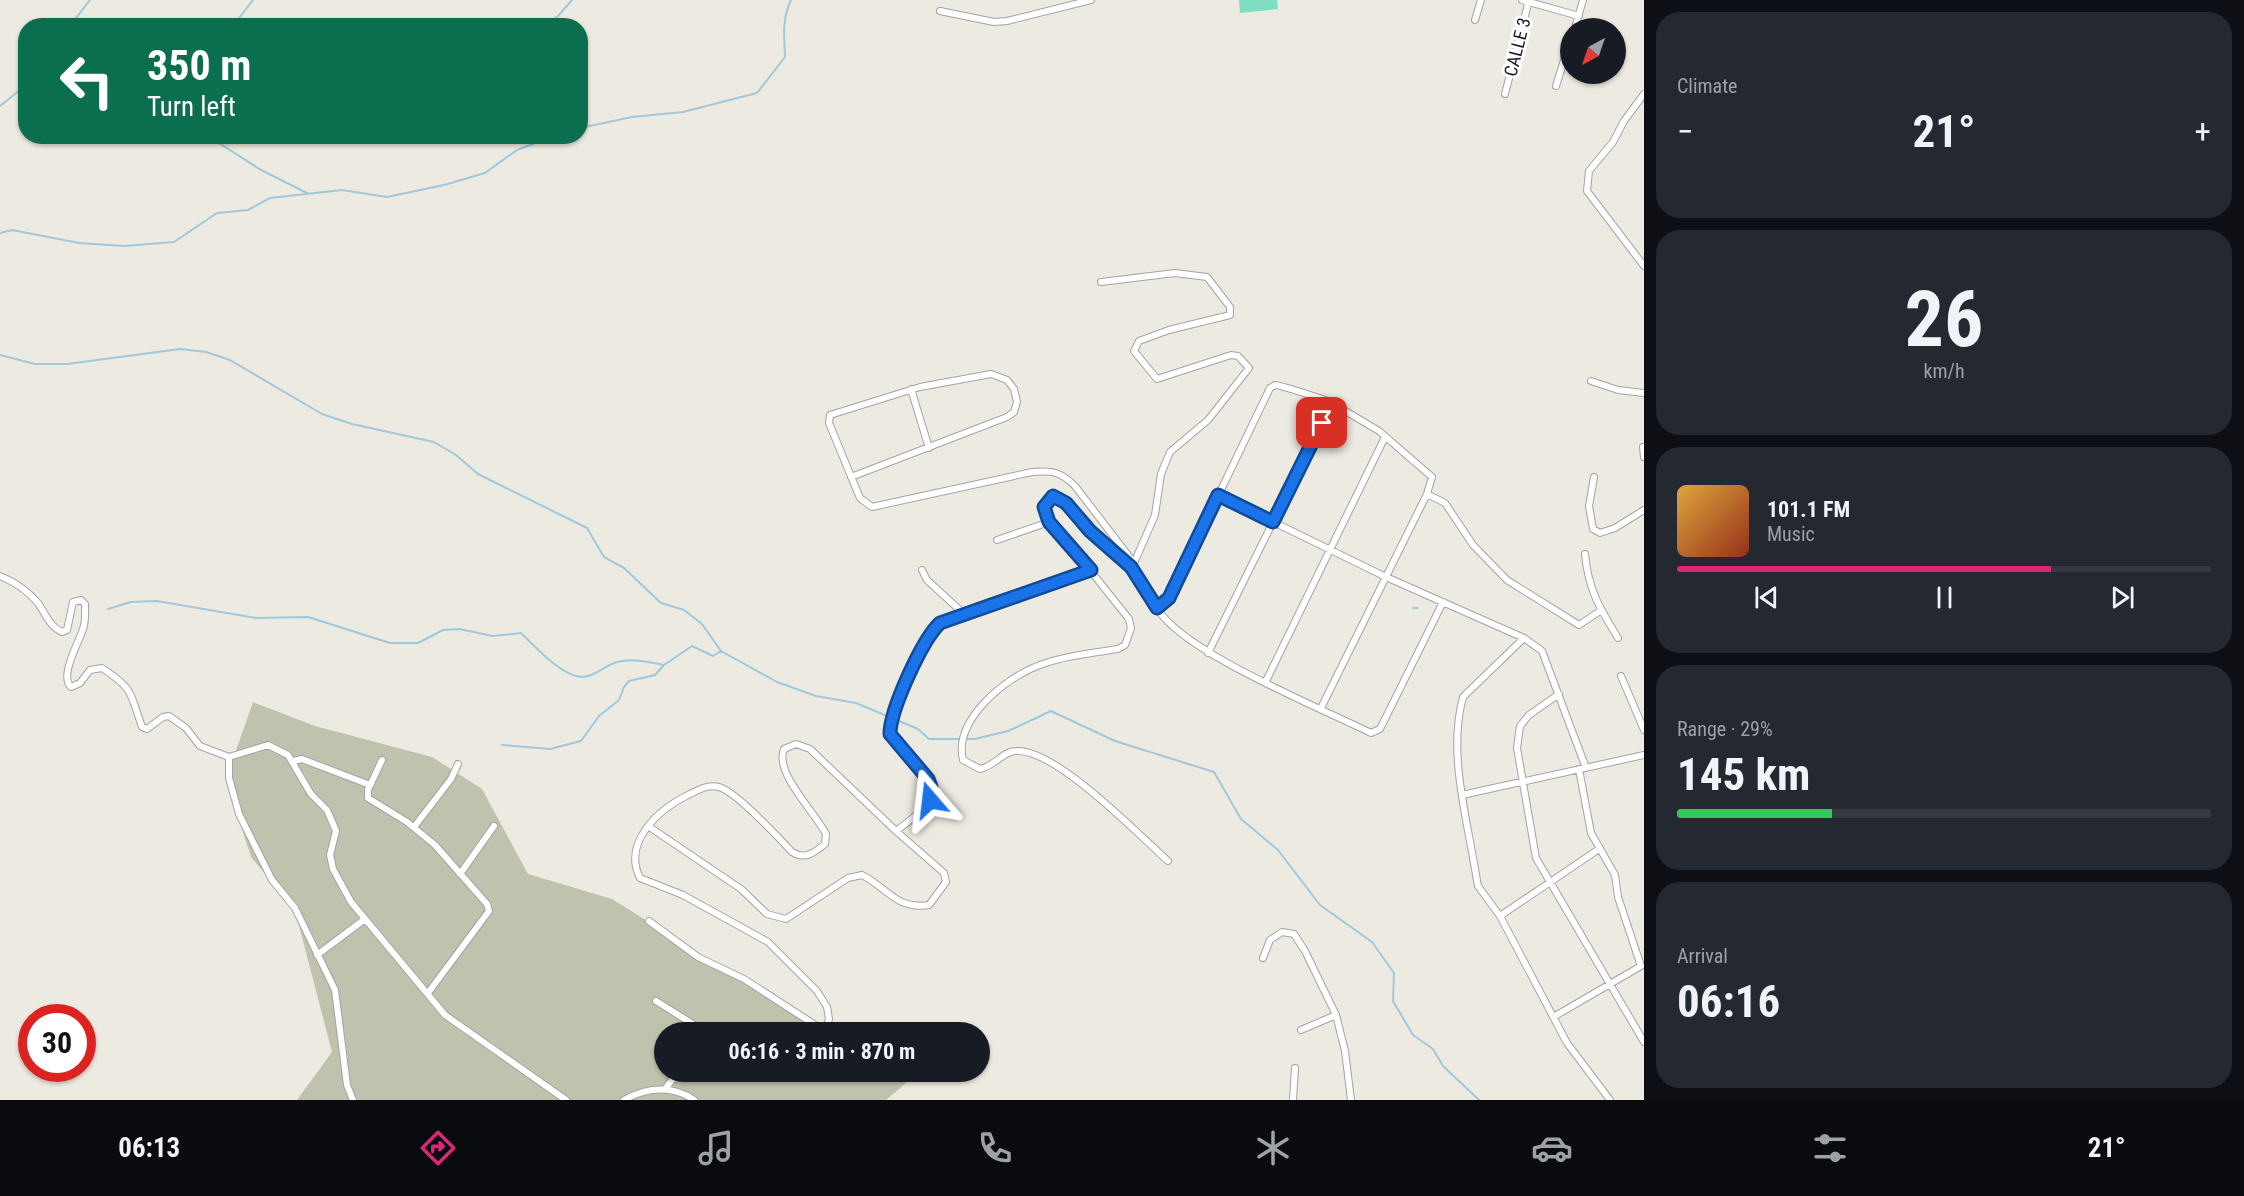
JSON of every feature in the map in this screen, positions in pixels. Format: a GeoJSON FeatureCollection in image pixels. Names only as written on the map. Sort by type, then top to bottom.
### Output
{"type":"FeatureCollection","features":[{"type":"Feature","properties":{"kind":"street"},"geometry":{"type":"LineString","coordinates":[[940,11],[986,20],[1007,21],[1091,0]]}},
{"type":"Feature","properties":{"kind":"street"},"geometry":{"type":"LineString","coordinates":[[1475,20],[1481,0]]}},
{"type":"Feature","properties":{"kind":"street"},"geometry":{"type":"LineString","coordinates":[[1527,1],[1579,16],[1583,0]]}},
{"type":"Feature","properties":{"kind":"street","name":"CALLE 3"},"geometry":{"type":"LineString","coordinates":[[1505,94],[1527,1]]}},
{"type":"Feature","properties":{"kind":"street"},"geometry":{"type":"LineString","coordinates":[[1556,86],[1560,73]]}},
{"type":"Feature","properties":{"kind":"street"},"geometry":{"type":"LineString","coordinates":[[1644,94],[1624,121],[1613,142],[1589,171],[1586,185],[1587,191],[1644,266]]}},
{"type":"Feature","properties":{"kind":"street"},"geometry":{"type":"LineString","coordinates":[[1101,282],[1175,273],[1207,277],[1230,307],[1230,315],[1169,330],[1139,341],[1134,351],[1157,379],[1231,355],[1238,356],[1249,368],[1209,420],[1170,452],[1161,474],[1155,515],[1132,565]]}},
{"type":"Feature","properties":{"kind":"street"},"geometry":{"type":"LineString","coordinates":[[851,477],[1007,417],[1014,412],[1017,402],[1014,388],[1007,380],[991,374],[956,378],[911,389],[830,415],[828,423],[851,477],[860,498],[872,507],[1032,472],[1053,470],[1064,475],[1075,486],[1132,565],[1162,618],[1208,653],[1371,733],[1380,729],[1443,602]]}},
{"type":"Feature","properties":{"kind":"street"},"geometry":{"type":"LineString","coordinates":[[1591,381],[1618,390],[1644,393]]}},
{"type":"Feature","properties":{"kind":"street"},"geometry":{"type":"LineString","coordinates":[[1157,608],[1169,598],[1218,495],[1275,385],[1314,398],[1325,398],[1367,422],[1408,459],[1430,473],[1427,494],[1321,708]]}},
{"type":"Feature","properties":{"kind":"street"},"geometry":{"type":"LineString","coordinates":[[911,389],[929,448]]}},
{"type":"Feature","properties":{"kind":"street"},"geometry":{"type":"LineString","coordinates":[[1208,653],[1332,403]]}},
{"type":"Feature","properties":{"kind":"street"},"geometry":{"type":"LineString","coordinates":[[1266,681],[1385,436]]}},
{"type":"Feature","properties":{"kind":"street"},"geometry":{"type":"LineString","coordinates":[[1643,447],[1644,457]]}},
{"type":"Feature","properties":{"kind":"street"},"geometry":{"type":"LineString","coordinates":[[1594,477],[1589,506],[1593,529],[1600,533],[1615,528],[1644,510]]}},
{"type":"Feature","properties":{"kind":"street"},"geometry":{"type":"LineString","coordinates":[[1427,494],[1445,503],[1473,545],[1530,597],[1579,624],[1600,611]]}},
{"type":"Feature","properties":{"kind":"street"},"geometry":{"type":"LineString","coordinates":[[1218,495],[1386,577],[1524,638],[1542,651],[1583,768],[1591,833],[1615,875],[1618,897],[1641,966],[1555,1016]]}},
{"type":"Feature","properties":{"kind":"street"},"geometry":{"type":"LineString","coordinates":[[1132,565],[1058,496],[1053,496],[1044,507],[1049,522],[1091,570],[1128,619],[1131,628],[1125,645],[1118,649],[1040,665],[1015,677],[981,709],[964,733],[961,740],[963,760],[980,769],[992,767],[1009,751],[1019,750],[1040,755],[1058,766],[1168,861]]}},
{"type":"Feature","properties":{"kind":"street"},"geometry":{"type":"LineString","coordinates":[[997,540],[1049,522]]}},
{"type":"Feature","properties":{"kind":"street"},"geometry":{"type":"LineString","coordinates":[[1585,554],[1587,580],[1600,611],[1618,638]]}},
{"type":"Feature","properties":{"kind":"street"},"geometry":{"type":"LineString","coordinates":[[922,570],[927,580],[963,613]]}},
{"type":"Feature","properties":{"kind":"street"},"geometry":{"type":"LineString","coordinates":[[896,831],[926,806],[931,787],[928,779],[898,747],[890,734],[890,725],[893,710],[934,628],[963,613],[1091,570]]}},
{"type":"Feature","properties":{"kind":"street"},"geometry":{"type":"LineString","coordinates":[[0,576],[15,582],[28,592],[51,622],[62,632],[69,625],[71,604],[77,599],[85,604],[84,628],[73,649],[67,678],[71,687],[80,683],[90,670],[102,668],[125,683],[136,704],[142,727],[147,729],[163,717],[169,716],[186,728],[200,746],[229,757],[268,745],[288,755],[311,794],[327,810],[334,823],[335,838],[330,855],[333,869],[341,887],[365,919],[445,1015],[460,1028],[567,1100]]}},
{"type":"Feature","properties":{"kind":"street"},"geometry":{"type":"LineString","coordinates":[[1524,638],[1463,697],[1458,721],[1462,795],[1478,886],[1500,916],[1568,1043],[1610,1100]]}},
{"type":"Feature","properties":{"kind":"street"},"geometry":{"type":"LineString","coordinates":[[1621,676],[1644,730]]}},
{"type":"Feature","properties":{"kind":"street"},"geometry":{"type":"LineString","coordinates":[[1558,694],[1529,714],[1520,726],[1517,748],[1536,858],[1609,986],[1644,1042]]}},
{"type":"Feature","properties":{"kind":"street"},"geometry":{"type":"LineString","coordinates":[[648,826],[741,890],[767,914],[777,918],[786,919],[848,878],[862,875],[893,898],[915,907],[929,905],[946,882],[944,873],[896,831],[810,748],[796,744],[784,749],[781,761],[789,779],[826,834],[825,844],[813,854],[798,856],[792,852],[734,796],[715,786],[708,786],[678,800],[657,814],[648,826],[636,851],[636,866],[640,878],[682,895],[768,942],[817,991],[827,1007],[828,1022]]}},
{"type":"Feature","properties":{"kind":"street"},"geometry":{"type":"LineString","coordinates":[[1462,795],[1644,755]]}},
{"type":"Feature","properties":{"kind":"street"},"geometry":{"type":"LineString","coordinates":[[229,757],[229,778],[239,814],[272,880],[295,908],[335,990],[347,1085],[353,1100]]}},
{"type":"Feature","properties":{"kind":"street"},"geometry":{"type":"LineString","coordinates":[[293,761],[302,759],[370,785]]}},
{"type":"Feature","properties":{"kind":"street"},"geometry":{"type":"LineString","coordinates":[[382,760],[370,785],[368,798],[414,827],[435,845],[487,904],[488,915],[428,993]]}},
{"type":"Feature","properties":{"kind":"street"},"geometry":{"type":"LineString","coordinates":[[414,827],[451,779],[458,764]]}},
{"type":"Feature","properties":{"kind":"street"},"geometry":{"type":"LineString","coordinates":[[460,874],[494,826]]}},
{"type":"Feature","properties":{"kind":"street"},"geometry":{"type":"LineString","coordinates":[[1500,916],[1599,849]]}},
{"type":"Feature","properties":{"kind":"street"},"geometry":{"type":"LineString","coordinates":[[317,954],[365,919]]}},
{"type":"Feature","properties":{"kind":"street"},"geometry":{"type":"LineString","coordinates":[[649,921],[698,957],[744,979],[810,1022]]}},
{"type":"Feature","properties":{"kind":"street"},"geometry":{"type":"LineString","coordinates":[[1263,958],[1270,940],[1282,932],[1294,934],[1305,951],[1336,1015],[1345,1051],[1351,1100]]}},
{"type":"Feature","properties":{"kind":"street"},"geometry":{"type":"LineString","coordinates":[[656,1001],[690,1022]]}},
{"type":"Feature","properties":{"kind":"street"},"geometry":{"type":"LineString","coordinates":[[1301,1030],[1336,1015]]}},
{"type":"Feature","properties":{"kind":"street"},"geometry":{"type":"LineString","coordinates":[[1293,1100],[1295,1068]]}},
{"type":"Feature","properties":{"kind":"street"},"geometry":{"type":"LineString","coordinates":[[665,1089],[670,1082]]}},
{"type":"Feature","properties":{"kind":"street"},"geometry":{"type":"LineString","coordinates":[[624,1100],[657,1088],[685,1092],[694,1100]]}},
{"type":"Feature","properties":{"kind":"shaded area"},"geometry":{"type":"Polygon","coordinates":[[[253,702],[315,726],[432,757],[482,789],[528,874],[612,899],[809,1022],[654,1022],[654,1082],[906,1083],[886,1100],[297,1100],[332,1052],[295,910],[251,857],[226,779],[253,702]]]}},
{"type":"Feature","properties":{"kind":"green space"},"geometry":{"type":"Polygon","coordinates":[[[1239,0],[1277,0],[1278,9],[1240,13],[1239,0]]]}},
{"type":"Feature","properties":{"kind":"waterway"},"geometry":{"type":"LineString","coordinates":[[76,18],[90,0]]}},
{"type":"Feature","properties":{"kind":"waterway"},"geometry":{"type":"LineString","coordinates":[[239,18],[253,0]]}},
{"type":"Feature","properties":{"kind":"waterway"},"geometry":{"type":"LineString","coordinates":[[555,18],[572,0]]}},
{"type":"Feature","properties":{"kind":"waterway"},"geometry":{"type":"LineString","coordinates":[[588,126],[632,117],[683,112],[757,93],[785,57],[785,21],[791,0]]}},
{"type":"Feature","properties":{"kind":"waterway"},"geometry":{"type":"LineString","coordinates":[[0,106],[18,91]]}},
{"type":"Feature","properties":{"kind":"waterway"},"geometry":{"type":"LineString","coordinates":[[220,144],[261,170],[307,193]]}},
{"type":"Feature","properties":{"kind":"waterway"},"geometry":{"type":"LineString","coordinates":[[0,233],[12,230],[79,243],[124,246],[174,242],[217,213],[248,210],[270,198],[342,190],[387,197],[444,185],[485,173],[517,150],[533,144]]}},
{"type":"Feature","properties":{"kind":"waterway"},"geometry":{"type":"LineString","coordinates":[[0,355],[35,364],[67,364],[180,349],[206,352],[230,360],[322,414],[352,424],[434,442],[456,455],[478,474],[587,528],[604,557],[624,568],[661,603],[684,610],[702,624],[721,651],[777,682],[816,696],[856,703],[918,729],[929,739],[975,739],[1008,731],[1051,711],[1115,741],[1214,772],[1241,819],[1278,850],[1320,905],[1372,942],[1394,973],[1393,1001],[1413,1035],[1433,1049],[1443,1066],[1479,1100]]}},
{"type":"Feature","properties":{"kind":"waterway"},"geometry":{"type":"LineString","coordinates":[[108,609],[131,602],[157,601],[256,618],[308,617],[390,643],[418,643],[443,630],[459,629],[493,636],[521,633],[557,666],[566,672],[582,677],[629,660],[664,665]]}},
{"type":"Feature","properties":{"kind":"waterway"},"geometry":{"type":"LineString","coordinates":[[1413,608],[1418,608]]}},
{"type":"Feature","properties":{"kind":"waterway"},"geometry":{"type":"LineString","coordinates":[[502,745],[550,749],[581,741],[599,716],[619,700],[629,681],[655,675],[664,665],[692,646],[713,656],[721,651]]}},
{"type":"Feature","properties":{"kind":"route"},"geometry":{"type":"LineString","coordinates":[[930,800],[931,787],[928,779],[898,747],[890,734],[893,710],[928,639],[940,623],[965,612],[1091,570],[1049,522],[1044,507],[1053,496],[1058,496],[1066,503],[1090,531],[1131,567],[1157,608],[1169,598],[1218,495],[1273,522],[1322,423]]}}]}
